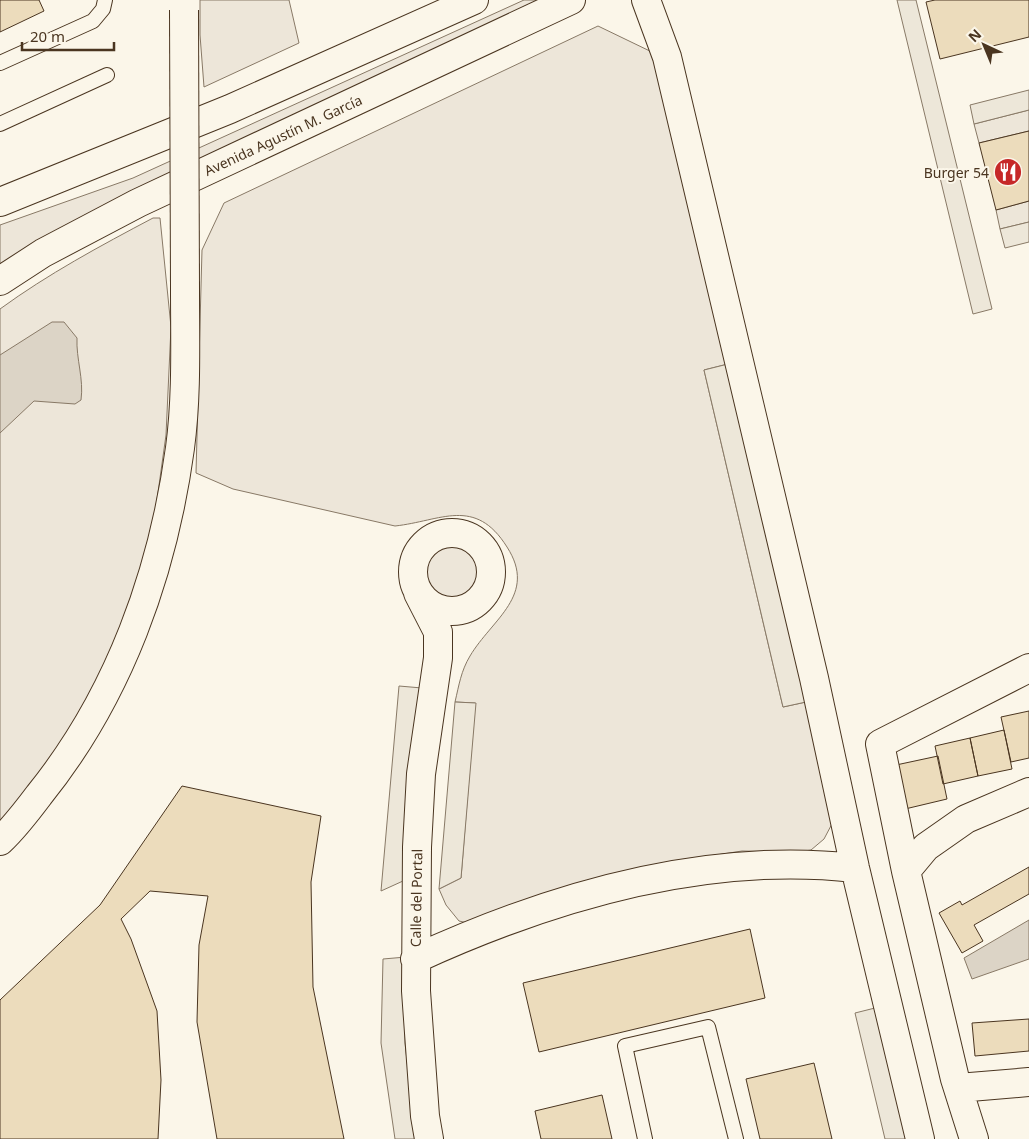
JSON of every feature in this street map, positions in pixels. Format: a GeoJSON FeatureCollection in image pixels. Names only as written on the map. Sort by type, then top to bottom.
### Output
{"type":"FeatureCollection","features":[{"type":"Feature","properties":{"kind":"street"},"geometry":{"type":"LineString","coordinates":[[0,202],[230,109],[474,0]]}},
{"type":"Feature","properties":{"kind":"street","name":"Avenida Agustín M. García"},"geometry":{"type":"LineString","coordinates":[[0,281],[43,253],[138,203],[571,0]]}},
{"type":"Feature","properties":{"kind":"street"},"geometry":{"type":"LineString","coordinates":[[646,0],[667,57],[812,668],[855,868],[920,1139]]}},
{"type":"Feature","properties":{"kind":"street"},"geometry":{"type":"LineString","coordinates":[[0,841],[58,771],[94,714],[127,648],[152,576],[173,489],[180,447],[184,399],[186,289],[184,5]]}},
{"type":"Feature","properties":{"kind":"street"},"geometry":{"type":"LineString","coordinates":[[460,534],[472,539],[482,548],[488,559],[491,572],[489,585],[482,596],[448,633],[438,658],[438,632],[418,593],[414,581],[413,568],[416,556],[424,545],[434,537],[460,534]]}},
{"type":"Feature","properties":{"kind":"street"},"geometry":{"type":"LineString","coordinates":[[418,593],[427,602],[443,610],[461,610],[472,605]]}},
{"type":"Feature","properties":{"kind":"street","name":"Calle del Portal"},"geometry":{"type":"LineString","coordinates":[[429,1139],[425,1116],[415,959],[421,774],[438,658]]}},
{"type":"Feature","properties":{"kind":"street"},"geometry":{"type":"LineString","coordinates":[[974,1139],[958,1088],[906,871],[880,744],[1029,668]]}},
{"type":"Feature","properties":{"kind":"street"},"geometry":{"type":"LineString","coordinates":[[906,871],[926,847],[966,819],[1029,792]]}},
{"type":"Feature","properties":{"kind":"street"},"geometry":{"type":"LineString","coordinates":[[415,959],[456,940],[526,914],[587,895],[645,882],[708,869],[769,864],[815,863],[855,868]]}},
{"type":"Feature","properties":{"kind":"street"},"geometry":{"type":"LineString","coordinates":[[958,1088],[1029,1082]]}},
{"type":"Feature","properties":{"kind":"lane"},"geometry":{"type":"LineString","coordinates":[[0,63],[93,21],[103,9],[105,0]]}},
{"type":"Feature","properties":{"kind":"lane"},"geometry":{"type":"LineString","coordinates":[[0,124],[107,75]]}},
{"type":"Feature","properties":{"kind":"lane"},"geometry":{"type":"LineString","coordinates":[[645,1139],[625,1046],[708,1027],[736,1139]]}},
{"type":"Feature","properties":{"kind":"shaded area"},"geometry":{"type":"Polygon","coordinates":[[[200,0],[289,0],[299,43],[204,87],[200,35],[200,0]]]}},
{"type":"Feature","properties":{"kind":"shaded area"},"geometry":{"type":"Polygon","coordinates":[[[524,0],[553,0],[0,267],[0,225],[133,178],[524,0]]]}},
{"type":"Feature","properties":{"kind":"shaded area"},"geometry":{"type":"Polygon","coordinates":[[[897,0],[916,0],[992,309],[973,314],[897,0]]]}},
{"type":"Feature","properties":{"kind":"shaded area"},"geometry":{"type":"Polygon","coordinates":[[[598,26],[656,54],[728,364],[704,370],[783,707],[806,702],[834,820],[824,839],[811,850],[798,852],[742,851],[658,864],[502,912],[476,925],[459,921],[446,905],[439,889],[461,878],[475,703],[455,702],[464,667],[470,656],[500,618],[515,593],[517,579],[515,564],[507,547],[495,531],[482,522],[470,517],[442,517],[395,526],[233,489],[196,473],[202,250],[224,203],[598,26]]]}},
{"type":"Feature","properties":{"kind":"shaded area"},"geometry":{"type":"Polygon","coordinates":[[[1029,90],[1029,110],[974,124],[970,105],[1029,90]]]}},
{"type":"Feature","properties":{"kind":"shaded area"},"geometry":{"type":"Polygon","coordinates":[[[1029,110],[1029,131],[979,143],[974,124],[1029,110]]]}},
{"type":"Feature","properties":{"kind":"shaded area"},"geometry":{"type":"Polygon","coordinates":[[[1029,201],[1029,222],[1000,229],[996,210],[1029,201]]]}},
{"type":"Feature","properties":{"kind":"shaded area"},"geometry":{"type":"Polygon","coordinates":[[[153,218],[160,218],[171,327],[166,435],[155,514],[136,585],[111,656],[57,750],[0,822],[0,309],[56,272],[153,218]]]}},
{"type":"Feature","properties":{"kind":"shaded area"},"geometry":{"type":"Polygon","coordinates":[[[1029,222],[1029,242],[1005,248],[1000,229],[1029,222]]]}},
{"type":"Feature","properties":{"kind":"shaded area"},"geometry":{"type":"Polygon","coordinates":[[[52,322],[64,322],[77,338],[82,392],[81,400],[75,404],[34,401],[0,433],[0,355],[52,322]]]}},
{"type":"Feature","properties":{"kind":"shaded area"},"geometry":{"type":"Polygon","coordinates":[[[728,364],[806,702],[783,707],[704,370],[728,364]]]}},
{"type":"Feature","properties":{"kind":"shaded area"},"geometry":{"type":"Polygon","coordinates":[[[451,544],[462,546],[471,552],[477,561],[479,572],[477,583],[471,592],[462,598],[451,600],[440,598],[431,592],[425,583],[423,572],[425,561],[431,552],[440,546],[451,544]]]}},
{"type":"Feature","properties":{"kind":"shaded area"},"geometry":{"type":"Polygon","coordinates":[[[399,686],[422,688],[403,881],[381,891],[399,686]]]}},
{"type":"Feature","properties":{"kind":"shaded area"},"geometry":{"type":"Polygon","coordinates":[[[455,702],[476,703],[461,878],[439,889],[455,702]]]}},
{"type":"Feature","properties":{"kind":"shaded area"},"geometry":{"type":"Polygon","coordinates":[[[1029,920],[1029,959],[972,979],[964,958],[1029,920]]]}},
{"type":"Feature","properties":{"kind":"shaded area"},"geometry":{"type":"Polygon","coordinates":[[[406,957],[405,1043],[416,1139],[395,1139],[381,1043],[383,959],[406,957]]]}},
{"type":"Feature","properties":{"kind":"shaded area"},"geometry":{"type":"Polygon","coordinates":[[[875,1008],[906,1139],[885,1139],[855,1013],[875,1008]]]}},
{"type":"Feature","properties":{"kind":"building"},"geometry":{"type":"Polygon","coordinates":[[[0,0],[39,0],[44,11],[0,32],[0,0]]]}},
{"type":"Feature","properties":{"kind":"building"},"geometry":{"type":"Polygon","coordinates":[[[935,0],[1029,0],[1029,37],[940,59],[926,2],[935,0]]]}},
{"type":"Feature","properties":{"kind":"building","name":"Burger 54"},"geometry":{"type":"Polygon","coordinates":[[[1029,131],[1029,201],[996,210],[979,143],[1029,131]]]}},
{"type":"Feature","properties":{"kind":"building"},"geometry":{"type":"Polygon","coordinates":[[[1029,711],[1029,758],[1011,762],[1001,717],[1029,711]]]}},
{"type":"Feature","properties":{"kind":"building"},"geometry":{"type":"Polygon","coordinates":[[[1004,730],[1012,769],[978,776],[970,738],[1004,730]]]}},
{"type":"Feature","properties":{"kind":"building"},"geometry":{"type":"Polygon","coordinates":[[[970,738],[978,776],[943,784],[935,746],[970,738]]]}},
{"type":"Feature","properties":{"kind":"building"},"geometry":{"type":"Polygon","coordinates":[[[938,756],[947,799],[905,809],[896,765],[938,756]]]}},
{"type":"Feature","properties":{"kind":"building"},"geometry":{"type":"Polygon","coordinates":[[[182,786],[321,816],[311,882],[313,987],[344,1139],[217,1139],[197,1022],[199,945],[208,896],[150,891],[121,919],[131,939],[157,1011],[161,1080],[158,1139],[0,1139],[0,1000],[100,905],[182,786]]]}},
{"type":"Feature","properties":{"kind":"building"},"geometry":{"type":"Polygon","coordinates":[[[1029,867],[1029,894],[974,925],[983,941],[962,953],[939,913],[960,901],[962,905],[1029,867]]]}},
{"type":"Feature","properties":{"kind":"building"},"geometry":{"type":"Polygon","coordinates":[[[750,929],[765,998],[539,1052],[523,983],[750,929]]]}},
{"type":"Feature","properties":{"kind":"building"},"geometry":{"type":"Polygon","coordinates":[[[1029,1019],[1029,1051],[975,1056],[972,1023],[1029,1019]]]}},
{"type":"Feature","properties":{"kind":"building"},"geometry":{"type":"Polygon","coordinates":[[[814,1063],[832,1139],[760,1139],[746,1079],[814,1063]]]}},
{"type":"Feature","properties":{"kind":"building"},"geometry":{"type":"Polygon","coordinates":[[[602,1095],[612,1139],[541,1139],[535,1111],[602,1095]]]}},
{"type":"Feature","properties":{"kind":"place","name":"Burger 54"},"geometry":{"type":"Point","coordinates":[1008,172]}}]}
